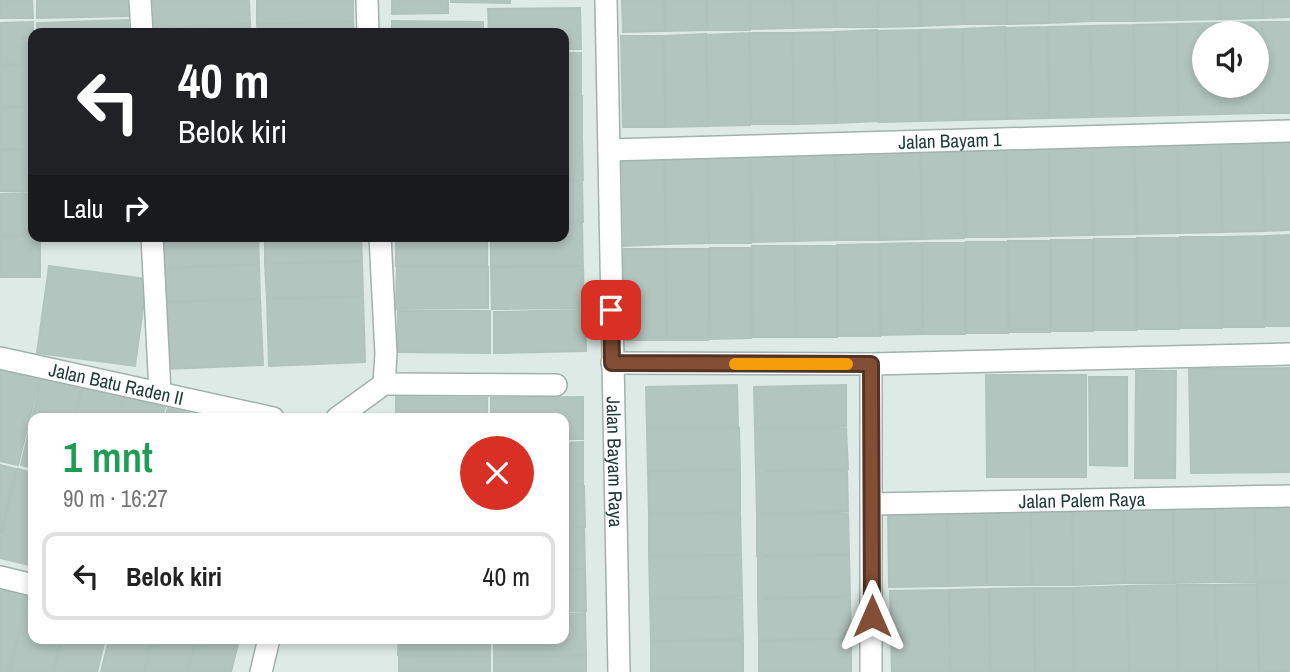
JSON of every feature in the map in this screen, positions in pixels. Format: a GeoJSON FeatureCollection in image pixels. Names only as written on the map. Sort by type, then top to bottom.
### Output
{"type":"FeatureCollection","features":[{"type":"Feature","properties":{"kind":"street"},"geometry":{"type":"LineString","coordinates":[[141,0],[142,28]]}},
{"type":"Feature","properties":{"kind":"street"},"geometry":{"type":"LineString","coordinates":[[367,0],[368,28]]}},
{"type":"Feature","properties":{"kind":"street","name":"Jalan Bayam Raya"},"geometry":{"type":"LineString","coordinates":[[606,0],[619,672]]}},
{"type":"Feature","properties":{"kind":"street","name":"Jalan Bayam 1"},"geometry":{"type":"LineString","coordinates":[[609,150],[1290,131]]}},
{"type":"Feature","properties":{"kind":"street"},"geometry":{"type":"LineString","coordinates":[[152,242],[160,392]]}},
{"type":"Feature","properties":{"kind":"street"},"geometry":{"type":"LineString","coordinates":[[380,242],[386,354],[384,384]]}},
{"type":"Feature","properties":{"kind":"street"},"geometry":{"type":"LineString","coordinates":[[612,363],[871,364],[1290,354]]}},
{"type":"Feature","properties":{"kind":"street","name":"Jalan Batu Raden II"},"geometry":{"type":"LineString","coordinates":[[0,358],[251,413]]}},
{"type":"Feature","properties":{"kind":"street"},"geometry":{"type":"LineString","coordinates":[[871,364],[872,672]]}},
{"type":"Feature","properties":{"kind":"street"},"geometry":{"type":"LineString","coordinates":[[344,413],[384,384],[556,385]]}},
{"type":"Feature","properties":{"kind":"street","name":"Jalan Palem Raya"},"geometry":{"type":"LineString","coordinates":[[873,504],[1290,496]]}},
{"type":"Feature","properties":{"kind":"street"},"geometry":{"type":"LineString","coordinates":[[0,577],[28,585]]}},
{"type":"Feature","properties":{"kind":"street"},"geometry":{"type":"LineString","coordinates":[[261,672],[263,644]]}},
{"type":"Feature","properties":{"kind":"building"},"geometry":{"type":"Polygon","coordinates":[[[0,0],[32,0],[33,18],[0,18],[0,0]]]}},
{"type":"Feature","properties":{"kind":"building"},"geometry":{"type":"Polygon","coordinates":[[[37,0],[128,0],[129,16],[37,18],[37,0]]]}},
{"type":"Feature","properties":{"kind":"building"},"geometry":{"type":"Polygon","coordinates":[[[153,0],[249,0],[250,24],[154,28],[153,0]]]}},
{"type":"Feature","properties":{"kind":"building"},"geometry":{"type":"Polygon","coordinates":[[[257,0],[353,0],[353,21],[257,24],[257,0]]]}},
{"type":"Feature","properties":{"kind":"building"},"geometry":{"type":"Polygon","coordinates":[[[392,0],[448,0],[448,13],[392,14],[392,0]]]}},
{"type":"Feature","properties":{"kind":"building"},"geometry":{"type":"Polygon","coordinates":[[[510,0],[510,3],[451,2],[510,0]]]}},
{"type":"Feature","properties":{"kind":"building"},"geometry":{"type":"Polygon","coordinates":[[[622,0],[663,0],[664,31],[623,32],[622,0]]]}},
{"type":"Feature","properties":{"kind":"building"},"geometry":{"type":"Polygon","coordinates":[[[665,0],[706,0],[707,30],[666,31],[665,0]]]}},
{"type":"Feature","properties":{"kind":"building"},"geometry":{"type":"Polygon","coordinates":[[[707,0],[749,0],[750,30],[708,30],[707,0]]]}},
{"type":"Feature","properties":{"kind":"building"},"geometry":{"type":"Polygon","coordinates":[[[751,0],[792,0],[793,28],[751,29],[751,0]]]}},
{"type":"Feature","properties":{"kind":"building"},"geometry":{"type":"Polygon","coordinates":[[[793,0],[834,0],[835,27],[793,28],[793,0]]]}},
{"type":"Feature","properties":{"kind":"building"},"geometry":{"type":"Polygon","coordinates":[[[836,0],[877,0],[878,27],[836,27],[836,0]]]}},
{"type":"Feature","properties":{"kind":"building"},"geometry":{"type":"Polygon","coordinates":[[[878,0],[919,0],[920,26],[879,27],[878,0]]]}},
{"type":"Feature","properties":{"kind":"building"},"geometry":{"type":"Polygon","coordinates":[[[921,0],[962,0],[963,24],[921,26],[921,0]]]}},
{"type":"Feature","properties":{"kind":"building"},"geometry":{"type":"Polygon","coordinates":[[[964,0],[1006,0],[1006,24],[964,24],[964,0]]]}},
{"type":"Feature","properties":{"kind":"building"},"geometry":{"type":"Polygon","coordinates":[[[1007,0],[1048,0],[1049,23],[1007,24],[1007,0]]]}},
{"type":"Feature","properties":{"kind":"building"},"geometry":{"type":"Polygon","coordinates":[[[1049,0],[1091,0],[1091,21],[1049,23],[1049,0]]]}},
{"type":"Feature","properties":{"kind":"building"},"geometry":{"type":"Polygon","coordinates":[[[1092,0],[1134,0],[1134,21],[1093,21],[1092,0]]]}},
{"type":"Feature","properties":{"kind":"building"},"geometry":{"type":"Polygon","coordinates":[[[1135,0],[1177,0],[1177,20],[1135,21],[1135,0]]]}},
{"type":"Feature","properties":{"kind":"building"},"geometry":{"type":"Polygon","coordinates":[[[1178,0],[1220,0],[1220,19],[1179,20],[1178,0]]]}},
{"type":"Feature","properties":{"kind":"building"},"geometry":{"type":"Polygon","coordinates":[[[1221,0],[1262,0],[1262,18],[1221,19],[1221,0]]]}},
{"type":"Feature","properties":{"kind":"building"},"geometry":{"type":"Polygon","coordinates":[[[1263,0],[1290,0],[1290,17],[1263,18],[1263,0]]]}},
{"type":"Feature","properties":{"kind":"building"},"geometry":{"type":"Polygon","coordinates":[[[580,8],[581,49],[569,49],[569,28],[489,28],[488,9],[580,8]]]}},
{"type":"Feature","properties":{"kind":"building"},"geometry":{"type":"Polygon","coordinates":[[[128,20],[129,28],[37,28],[37,23],[128,20]]]}},
{"type":"Feature","properties":{"kind":"building"},"geometry":{"type":"Polygon","coordinates":[[[353,21],[354,28],[257,28],[257,24],[353,21]]]}},
{"type":"Feature","properties":{"kind":"building"},"geometry":{"type":"Polygon","coordinates":[[[392,21],[483,22],[483,28],[392,28],[392,21]]]}},
{"type":"Feature","properties":{"kind":"building"},"geometry":{"type":"Polygon","coordinates":[[[33,22],[33,28],[28,28],[28,64],[0,64],[0,23],[33,22]]]}},
{"type":"Feature","properties":{"kind":"building"},"geometry":{"type":"Polygon","coordinates":[[[1269,22],[1290,22],[1290,113],[1264,113],[1264,98],[1269,98],[1269,22]]]}},
{"type":"Feature","properties":{"kind":"building"},"geometry":{"type":"Polygon","coordinates":[[[250,24],[250,28],[154,28],[250,24]]]}},
{"type":"Feature","properties":{"kind":"building"},"geometry":{"type":"Polygon","coordinates":[[[1176,24],[1178,115],[1136,116],[1134,25],[1176,24]]]}},
{"type":"Feature","properties":{"kind":"building"},"geometry":{"type":"Polygon","coordinates":[[[1177,24],[1192,24],[1192,98],[1220,98],[1221,114],[1179,115],[1177,24]]]}},
{"type":"Feature","properties":{"kind":"building"},"geometry":{"type":"Polygon","coordinates":[[[1133,25],[1135,116],[1093,117],[1091,26],[1133,25]]]}},
{"type":"Feature","properties":{"kind":"building"},"geometry":{"type":"Polygon","coordinates":[[[1089,26],[1092,117],[1050,118],[1048,27],[1089,26]]]}},
{"type":"Feature","properties":{"kind":"building"},"geometry":{"type":"Polygon","coordinates":[[[1005,27],[1007,119],[965,120],[963,29],[1005,27]]]}},
{"type":"Feature","properties":{"kind":"building"},"geometry":{"type":"Polygon","coordinates":[[[1047,27],[1049,118],[1008,119],[1005,28],[1047,27]]]}},
{"type":"Feature","properties":{"kind":"building"},"geometry":{"type":"Polygon","coordinates":[[[962,29],[963,120],[922,121],[920,30],[962,29]]]}},
{"type":"Feature","properties":{"kind":"building"},"geometry":{"type":"Polygon","coordinates":[[[877,30],[878,121],[837,123],[834,32],[877,30]]]}},
{"type":"Feature","properties":{"kind":"building"},"geometry":{"type":"Polygon","coordinates":[[[919,30],[920,121],[879,122],[877,31],[919,30]]]}},
{"type":"Feature","properties":{"kind":"building"},"geometry":{"type":"Polygon","coordinates":[[[834,32],[835,123],[794,124],[792,33],[834,32]]]}},
{"type":"Feature","properties":{"kind":"building"},"geometry":{"type":"Polygon","coordinates":[[[749,33],[750,125],[708,126],[706,35],[749,33]]]}},
{"type":"Feature","properties":{"kind":"building"},"geometry":{"type":"Polygon","coordinates":[[[750,33],[792,33],[793,124],[752,124],[750,33]]]}},
{"type":"Feature","properties":{"kind":"building"},"geometry":{"type":"Polygon","coordinates":[[[706,34],[708,126],[666,127],[664,36],[706,34]]]}},
{"type":"Feature","properties":{"kind":"building"},"geometry":{"type":"Polygon","coordinates":[[[621,36],[663,36],[665,127],[623,127],[621,36]]]}},
{"type":"Feature","properties":{"kind":"building"},"geometry":{"type":"Polygon","coordinates":[[[569,53],[581,53],[581,95],[569,95],[569,53]]]}},
{"type":"Feature","properties":{"kind":"building"},"geometry":{"type":"Polygon","coordinates":[[[28,65],[28,106],[0,107],[0,66],[28,65]]]}},
{"type":"Feature","properties":{"kind":"building"},"geometry":{"type":"Polygon","coordinates":[[[569,96],[582,96],[582,138],[569,138],[569,96]]]}},
{"type":"Feature","properties":{"kind":"building"},"geometry":{"type":"Polygon","coordinates":[[[1221,98],[1263,98],[1263,113],[1221,114],[1221,98]]]}},
{"type":"Feature","properties":{"kind":"building"},"geometry":{"type":"Polygon","coordinates":[[[28,107],[28,149],[0,149],[0,108],[28,107]]]}},
{"type":"Feature","properties":{"kind":"building"},"geometry":{"type":"Polygon","coordinates":[[[582,138],[583,180],[569,180],[569,139],[582,138]]]}},
{"type":"Feature","properties":{"kind":"building"},"geometry":{"type":"Polygon","coordinates":[[[1290,139],[1290,230],[1265,231],[1263,140],[1290,139]]]}},
{"type":"Feature","properties":{"kind":"building"},"geometry":{"type":"Polygon","coordinates":[[[1262,140],[1264,231],[1222,232],[1221,141],[1262,140]]]}},
{"type":"Feature","properties":{"kind":"building"},"geometry":{"type":"Polygon","coordinates":[[[1220,141],[1222,232],[1180,233],[1178,142],[1220,141]]]}},
{"type":"Feature","properties":{"kind":"building"},"geometry":{"type":"Polygon","coordinates":[[[1176,142],[1178,233],[1137,234],[1135,143],[1176,142]]]}},
{"type":"Feature","properties":{"kind":"building"},"geometry":{"type":"Polygon","coordinates":[[[1133,143],[1136,234],[1094,235],[1092,144],[1133,143]]]}},
{"type":"Feature","properties":{"kind":"building"},"geometry":{"type":"Polygon","coordinates":[[[1091,144],[1092,235],[1051,236],[1049,145],[1091,144]]]}},
{"type":"Feature","properties":{"kind":"building"},"geometry":{"type":"Polygon","coordinates":[[[1048,145],[1050,236],[1008,237],[1006,146],[1048,145]]]}},
{"type":"Feature","properties":{"kind":"building"},"geometry":{"type":"Polygon","coordinates":[[[964,146],[1006,146],[1008,237],[966,237],[964,146]]]}},
{"type":"Feature","properties":{"kind":"building"},"geometry":{"type":"Polygon","coordinates":[[[920,147],[921,239],[880,240],[878,149],[920,147]]]}},
{"type":"Feature","properties":{"kind":"building"},"geometry":{"type":"Polygon","coordinates":[[[963,147],[964,238],[923,239],[920,148],[963,147]]]}},
{"type":"Feature","properties":{"kind":"building"},"geometry":{"type":"Polygon","coordinates":[[[28,149],[28,191],[0,191],[0,150],[28,149]]]}},
{"type":"Feature","properties":{"kind":"building"},"geometry":{"type":"Polygon","coordinates":[[[878,149],[879,240],[837,240],[835,150],[878,149]]]}},
{"type":"Feature","properties":{"kind":"building"},"geometry":{"type":"Polygon","coordinates":[[[792,150],[794,241],[753,242],[751,151],[792,150]]]}},
{"type":"Feature","properties":{"kind":"building"},"geometry":{"type":"Polygon","coordinates":[[[793,150],[835,150],[836,240],[795,241],[793,150]]]}},
{"type":"Feature","properties":{"kind":"building"},"geometry":{"type":"Polygon","coordinates":[[[749,152],[751,243],[709,243],[707,153],[749,152]]]}},
{"type":"Feature","properties":{"kind":"building"},"geometry":{"type":"Polygon","coordinates":[[[663,153],[666,244],[624,246],[622,154],[663,153]]]}},
{"type":"Feature","properties":{"kind":"building"},"geometry":{"type":"Polygon","coordinates":[[[665,153],[707,153],[709,243],[666,244],[665,153]]]}},
{"type":"Feature","properties":{"kind":"building"},"geometry":{"type":"Polygon","coordinates":[[[569,181],[582,181],[583,222],[569,222],[569,181]]]}},
{"type":"Feature","properties":{"kind":"building"},"geometry":{"type":"Polygon","coordinates":[[[28,193],[28,235],[0,235],[0,194],[28,193]]]}},
{"type":"Feature","properties":{"kind":"building"},"geometry":{"type":"Polygon","coordinates":[[[569,224],[582,224],[583,266],[491,267],[491,242],[569,242],[569,224]]]}},
{"type":"Feature","properties":{"kind":"building"},"geometry":{"type":"Polygon","coordinates":[[[1290,235],[1290,326],[1265,326],[1265,236],[1290,235]]]}},
{"type":"Feature","properties":{"kind":"building"},"geometry":{"type":"Polygon","coordinates":[[[0,236],[28,236],[28,242],[40,242],[40,277],[0,277],[0,236]]]}},
{"type":"Feature","properties":{"kind":"building"},"geometry":{"type":"Polygon","coordinates":[[[1264,236],[1264,327],[1222,327],[1222,237],[1264,236]]]}},
{"type":"Feature","properties":{"kind":"building"},"geometry":{"type":"Polygon","coordinates":[[[1180,237],[1222,237],[1222,328],[1180,328],[1180,237]]]}},
{"type":"Feature","properties":{"kind":"building"},"geometry":{"type":"Polygon","coordinates":[[[1137,238],[1178,238],[1179,329],[1137,329],[1137,238]]]}},
{"type":"Feature","properties":{"kind":"building"},"geometry":{"type":"Polygon","coordinates":[[[1094,239],[1135,239],[1136,330],[1094,330],[1094,239]]]}},
{"type":"Feature","properties":{"kind":"building"},"geometry":{"type":"Polygon","coordinates":[[[1051,240],[1093,240],[1093,331],[1051,331],[1051,240]]]}},
{"type":"Feature","properties":{"kind":"building"},"geometry":{"type":"Polygon","coordinates":[[[1008,241],[1050,241],[1050,332],[1009,332],[1008,241]]]}},
{"type":"Feature","properties":{"kind":"building"},"geometry":{"type":"Polygon","coordinates":[[[161,242],[258,242],[259,264],[163,268],[161,242]]]}},
{"type":"Feature","properties":{"kind":"building"},"geometry":{"type":"Polygon","coordinates":[[[265,242],[361,242],[362,261],[265,264],[265,242]]]}},
{"type":"Feature","properties":{"kind":"building"},"geometry":{"type":"Polygon","coordinates":[[[396,242],[487,242],[487,266],[396,266],[396,242]]]}},
{"type":"Feature","properties":{"kind":"building"},"geometry":{"type":"Polygon","coordinates":[[[966,242],[1008,242],[1008,333],[966,333],[966,242]]]}},
{"type":"Feature","properties":{"kind":"building"},"geometry":{"type":"Polygon","coordinates":[[[922,243],[965,243],[965,334],[923,334],[922,243]]]}},
{"type":"Feature","properties":{"kind":"building"},"geometry":{"type":"Polygon","coordinates":[[[922,243],[922,334],[881,335],[880,244],[922,243]]]}},
{"type":"Feature","properties":{"kind":"building"},"geometry":{"type":"Polygon","coordinates":[[[880,244],[880,336],[838,336],[837,245],[880,244]]]}},
{"type":"Feature","properties":{"kind":"building"},"geometry":{"type":"Polygon","coordinates":[[[752,246],[795,246],[795,337],[753,337],[752,246]]]}},
{"type":"Feature","properties":{"kind":"building"},"geometry":{"type":"Polygon","coordinates":[[[795,246],[837,246],[837,337],[796,337],[795,246]]]}},
{"type":"Feature","properties":{"kind":"building"},"geometry":{"type":"Polygon","coordinates":[[[710,248],[751,248],[751,338],[710,339],[710,248]]]}},
{"type":"Feature","properties":{"kind":"building"},"geometry":{"type":"Polygon","coordinates":[[[624,249],[665,249],[666,340],[624,340],[624,249]]]}},
{"type":"Feature","properties":{"kind":"building"},"geometry":{"type":"Polygon","coordinates":[[[667,249],[709,249],[708,340],[667,340],[667,249]]]}},
{"type":"Feature","properties":{"kind":"building"},"geometry":{"type":"Polygon","coordinates":[[[362,261],[363,296],[267,299],[265,264],[362,261]]]}},
{"type":"Feature","properties":{"kind":"building"},"geometry":{"type":"Polygon","coordinates":[[[259,264],[260,299],[164,302],[163,268],[259,264]]]}},
{"type":"Feature","properties":{"kind":"building"},"geometry":{"type":"Polygon","coordinates":[[[49,266],[147,279],[135,366],[37,353],[49,266]]]}},
{"type":"Feature","properties":{"kind":"building"},"geometry":{"type":"Polygon","coordinates":[[[397,266],[488,267],[488,308],[396,309],[397,266]]]}},
{"type":"Feature","properties":{"kind":"building"},"geometry":{"type":"Polygon","coordinates":[[[583,266],[584,308],[492,309],[491,267],[583,266]]]}},
{"type":"Feature","properties":{"kind":"building"},"geometry":{"type":"Polygon","coordinates":[[[363,296],[365,362],[269,366],[267,299],[363,296]]]}},
{"type":"Feature","properties":{"kind":"building"},"geometry":{"type":"Polygon","coordinates":[[[260,299],[263,365],[166,369],[164,302],[260,299]]]}},
{"type":"Feature","properties":{"kind":"building"},"geometry":{"type":"Polygon","coordinates":[[[585,310],[586,351],[494,353],[494,312],[585,310]]]}},
{"type":"Feature","properties":{"kind":"building"},"geometry":{"type":"Polygon","coordinates":[[[398,311],[490,311],[490,353],[398,352],[398,311]]]}},
{"type":"Feature","properties":{"kind":"building"},"geometry":{"type":"Polygon","coordinates":[[[0,367],[40,377],[31,413],[28,413],[28,425],[18,465],[0,461],[0,367]]]}},
{"type":"Feature","properties":{"kind":"building"},"geometry":{"type":"Polygon","coordinates":[[[1290,368],[1290,472],[1191,473],[1189,369],[1290,368]]]}},
{"type":"Feature","properties":{"kind":"building"},"geometry":{"type":"Polygon","coordinates":[[[1136,371],[1176,371],[1175,478],[1135,478],[1136,371]]]}},
{"type":"Feature","properties":{"kind":"building"},"geometry":{"type":"Polygon","coordinates":[[[986,375],[1086,375],[1086,477],[987,477],[986,375]]]}},
{"type":"Feature","properties":{"kind":"building"},"geometry":{"type":"Polygon","coordinates":[[[42,377],[82,386],[76,413],[33,413],[42,377]]]}},
{"type":"Feature","properties":{"kind":"building"},"geometry":{"type":"Polygon","coordinates":[[[1089,377],[1127,377],[1127,466],[1090,465],[1089,377]]]}},
{"type":"Feature","properties":{"kind":"building"},"geometry":{"type":"Polygon","coordinates":[[[737,385],[738,426],[647,428],[646,387],[737,385]]]}},
{"type":"Feature","properties":{"kind":"building"},"geometry":{"type":"Polygon","coordinates":[[[846,385],[846,426],[755,428],[754,387],[846,385]]]}},
{"type":"Feature","properties":{"kind":"building"},"geometry":{"type":"Polygon","coordinates":[[[83,386],[124,396],[119,413],[76,413],[83,386]]]}},
{"type":"Feature","properties":{"kind":"building"},"geometry":{"type":"Polygon","coordinates":[[[124,397],[165,407],[163,413],[120,413],[124,397]]]}},
{"type":"Feature","properties":{"kind":"building"},"geometry":{"type":"Polygon","coordinates":[[[396,397],[487,398],[487,413],[396,413],[396,397]]]}},
{"type":"Feature","properties":{"kind":"building"},"geometry":{"type":"Polygon","coordinates":[[[583,397],[583,439],[569,439],[569,413],[491,413],[491,398],[583,397]]]}},
{"type":"Feature","properties":{"kind":"building"},"geometry":{"type":"Polygon","coordinates":[[[168,408],[188,413],[166,413],[168,408]]]}},
{"type":"Feature","properties":{"kind":"building"},"geometry":{"type":"Polygon","coordinates":[[[739,428],[740,469],[648,471],[647,429],[739,428]]]}},
{"type":"Feature","properties":{"kind":"building"},"geometry":{"type":"Polygon","coordinates":[[[846,428],[848,469],[756,471],[755,429],[846,428]]]}},
{"type":"Feature","properties":{"kind":"building"},"geometry":{"type":"Polygon","coordinates":[[[28,436],[28,467],[21,465],[28,436]]]}},
{"type":"Feature","properties":{"kind":"building"},"geometry":{"type":"Polygon","coordinates":[[[583,442],[583,484],[569,484],[569,443],[583,442]]]}},
{"type":"Feature","properties":{"kind":"building"},"geometry":{"type":"Polygon","coordinates":[[[0,465],[16,469],[0,535],[0,465]]]}},
{"type":"Feature","properties":{"kind":"building"},"geometry":{"type":"Polygon","coordinates":[[[18,469],[28,472],[28,565],[0,558],[0,541],[18,469]]]}},
{"type":"Feature","properties":{"kind":"building"},"geometry":{"type":"Polygon","coordinates":[[[740,470],[740,512],[649,513],[648,472],[740,470]]]}},
{"type":"Feature","properties":{"kind":"building"},"geometry":{"type":"Polygon","coordinates":[[[847,470],[848,511],[757,513],[756,472],[847,470]]]}},
{"type":"Feature","properties":{"kind":"building"},"geometry":{"type":"Polygon","coordinates":[[[569,486],[584,486],[585,527],[569,528],[569,486]]]}},
{"type":"Feature","properties":{"kind":"building"},"geometry":{"type":"Polygon","coordinates":[[[1290,504],[1290,582],[1256,582],[1255,505],[1290,504]]]}},
{"type":"Feature","properties":{"kind":"building"},"geometry":{"type":"Polygon","coordinates":[[[1173,505],[1215,505],[1215,582],[1174,583],[1173,505]]]}},
{"type":"Feature","properties":{"kind":"building"},"geometry":{"type":"Polygon","coordinates":[[[1173,505],[1174,583],[1125,583],[1124,506],[1173,505]]]}},
{"type":"Feature","properties":{"kind":"building"},"geometry":{"type":"Polygon","coordinates":[[[1215,505],[1255,505],[1256,582],[1215,582],[1215,505]]]}},
{"type":"Feature","properties":{"kind":"building"},"geometry":{"type":"Polygon","coordinates":[[[1124,506],[1125,583],[1073,585],[1072,507],[1124,506]]]}},
{"type":"Feature","properties":{"kind":"building"},"geometry":{"type":"Polygon","coordinates":[[[1072,507],[1073,585],[1032,585],[1031,508],[1072,507]]]}},
{"type":"Feature","properties":{"kind":"building"},"geometry":{"type":"Polygon","coordinates":[[[947,508],[986,508],[987,585],[948,586],[947,508]]]}},
{"type":"Feature","properties":{"kind":"building"},"geometry":{"type":"Polygon","coordinates":[[[947,508],[948,586],[889,587],[888,509],[947,508]]]}},
{"type":"Feature","properties":{"kind":"building"},"geometry":{"type":"Polygon","coordinates":[[[986,508],[1031,508],[1032,585],[987,585],[986,508]]]}},
{"type":"Feature","properties":{"kind":"building"},"geometry":{"type":"Polygon","coordinates":[[[740,513],[741,555],[649,556],[649,515],[740,513]]]}},
{"type":"Feature","properties":{"kind":"building"},"geometry":{"type":"Polygon","coordinates":[[[848,513],[849,554],[757,556],[757,515],[848,513]]]}},
{"type":"Feature","properties":{"kind":"building"},"geometry":{"type":"Polygon","coordinates":[[[584,527],[585,569],[569,569],[569,528],[584,527]]]}},
{"type":"Feature","properties":{"kind":"building"},"geometry":{"type":"Polygon","coordinates":[[[741,555],[742,596],[650,598],[649,556],[741,555]]]}},
{"type":"Feature","properties":{"kind":"building"},"geometry":{"type":"Polygon","coordinates":[[[849,555],[850,596],[758,598],[758,557],[849,555]]]}},
{"type":"Feature","properties":{"kind":"building"},"geometry":{"type":"Polygon","coordinates":[[[585,569],[586,611],[569,611],[569,570],[585,569]]]}},
{"type":"Feature","properties":{"kind":"building"},"geometry":{"type":"Polygon","coordinates":[[[1290,583],[1290,671],[1259,672],[1257,584],[1290,583]]]}},
{"type":"Feature","properties":{"kind":"building"},"geometry":{"type":"Polygon","coordinates":[[[1257,584],[1259,672],[1217,672],[1215,585],[1257,584]]]}},
{"type":"Feature","properties":{"kind":"building"},"geometry":{"type":"Polygon","coordinates":[[[1177,585],[1215,585],[1217,672],[1178,672],[1177,585]]]}},
{"type":"Feature","properties":{"kind":"building"},"geometry":{"type":"Polygon","coordinates":[[[1177,585],[1178,672],[1129,672],[1127,586],[1177,585]]]}},
{"type":"Feature","properties":{"kind":"building"},"geometry":{"type":"Polygon","coordinates":[[[0,586],[28,593],[28,597],[9,672],[0,672],[0,586]]]}},
{"type":"Feature","properties":{"kind":"building"},"geometry":{"type":"Polygon","coordinates":[[[1127,586],[1129,672],[1074,672],[1073,588],[1127,586]]]}},
{"type":"Feature","properties":{"kind":"building"},"geometry":{"type":"Polygon","coordinates":[[[1034,588],[1073,588],[1074,672],[1035,672],[1034,588]]]}},
{"type":"Feature","properties":{"kind":"building"},"geometry":{"type":"Polygon","coordinates":[[[1034,588],[1035,672],[990,672],[989,589],[1034,588]]]}},
{"type":"Feature","properties":{"kind":"building"},"geometry":{"type":"Polygon","coordinates":[[[989,589],[990,672],[950,672],[949,590],[989,589]]]}},
{"type":"Feature","properties":{"kind":"building"},"geometry":{"type":"Polygon","coordinates":[[[949,590],[950,672],[892,672],[890,591],[949,590]]]}},
{"type":"Feature","properties":{"kind":"building"},"geometry":{"type":"Polygon","coordinates":[[[850,597],[851,638],[759,640],[758,599],[850,597]]]}},
{"type":"Feature","properties":{"kind":"building"},"geometry":{"type":"Polygon","coordinates":[[[742,598],[743,639],[651,641],[650,599],[742,598]]]}},
{"type":"Feature","properties":{"kind":"building"},"geometry":{"type":"Polygon","coordinates":[[[28,601],[28,644],[60,644],[53,672],[10,672],[28,601]]]}},
{"type":"Feature","properties":{"kind":"building"},"geometry":{"type":"Polygon","coordinates":[[[585,613],[586,655],[494,656],[494,644],[569,644],[569,614],[585,613]]]}},
{"type":"Feature","properties":{"kind":"building"},"geometry":{"type":"Polygon","coordinates":[[[851,639],[851,672],[759,672],[759,641],[851,639]]]}},
{"type":"Feature","properties":{"kind":"building"},"geometry":{"type":"Polygon","coordinates":[[[743,640],[743,672],[651,672],[651,641],[743,640]]]}},
{"type":"Feature","properties":{"kind":"building"},"geometry":{"type":"Polygon","coordinates":[[[61,644],[104,644],[97,672],[54,672],[61,644]]]}},
{"type":"Feature","properties":{"kind":"building"},"geometry":{"type":"Polygon","coordinates":[[[108,644],[151,644],[144,672],[101,672],[108,644]]]}},
{"type":"Feature","properties":{"kind":"building"},"geometry":{"type":"Polygon","coordinates":[[[152,644],[195,644],[187,672],[144,672],[152,644]]]}},
{"type":"Feature","properties":{"kind":"building"},"geometry":{"type":"Polygon","coordinates":[[[195,644],[238,644],[231,672],[188,672],[195,644]]]}},
{"type":"Feature","properties":{"kind":"building"},"geometry":{"type":"Polygon","coordinates":[[[399,644],[490,644],[490,656],[398,655],[399,644]]]}},
{"type":"Feature","properties":{"kind":"building"},"geometry":{"type":"Polygon","coordinates":[[[399,656],[490,657],[490,672],[399,672],[399,656]]]}},
{"type":"Feature","properties":{"kind":"building"},"geometry":{"type":"Polygon","coordinates":[[[586,656],[586,672],[494,672],[494,657],[586,656]]]}},
{"type":"Feature","properties":{"kind":"slow traffic"},"geometry":{"type":"LineString","coordinates":[[735,364],[847,364]]}},
{"type":"Feature","properties":{"kind":"route"},"geometry":{"type":"LineString","coordinates":[[611,310],[612,363],[871,364],[872,616]]}}]}
